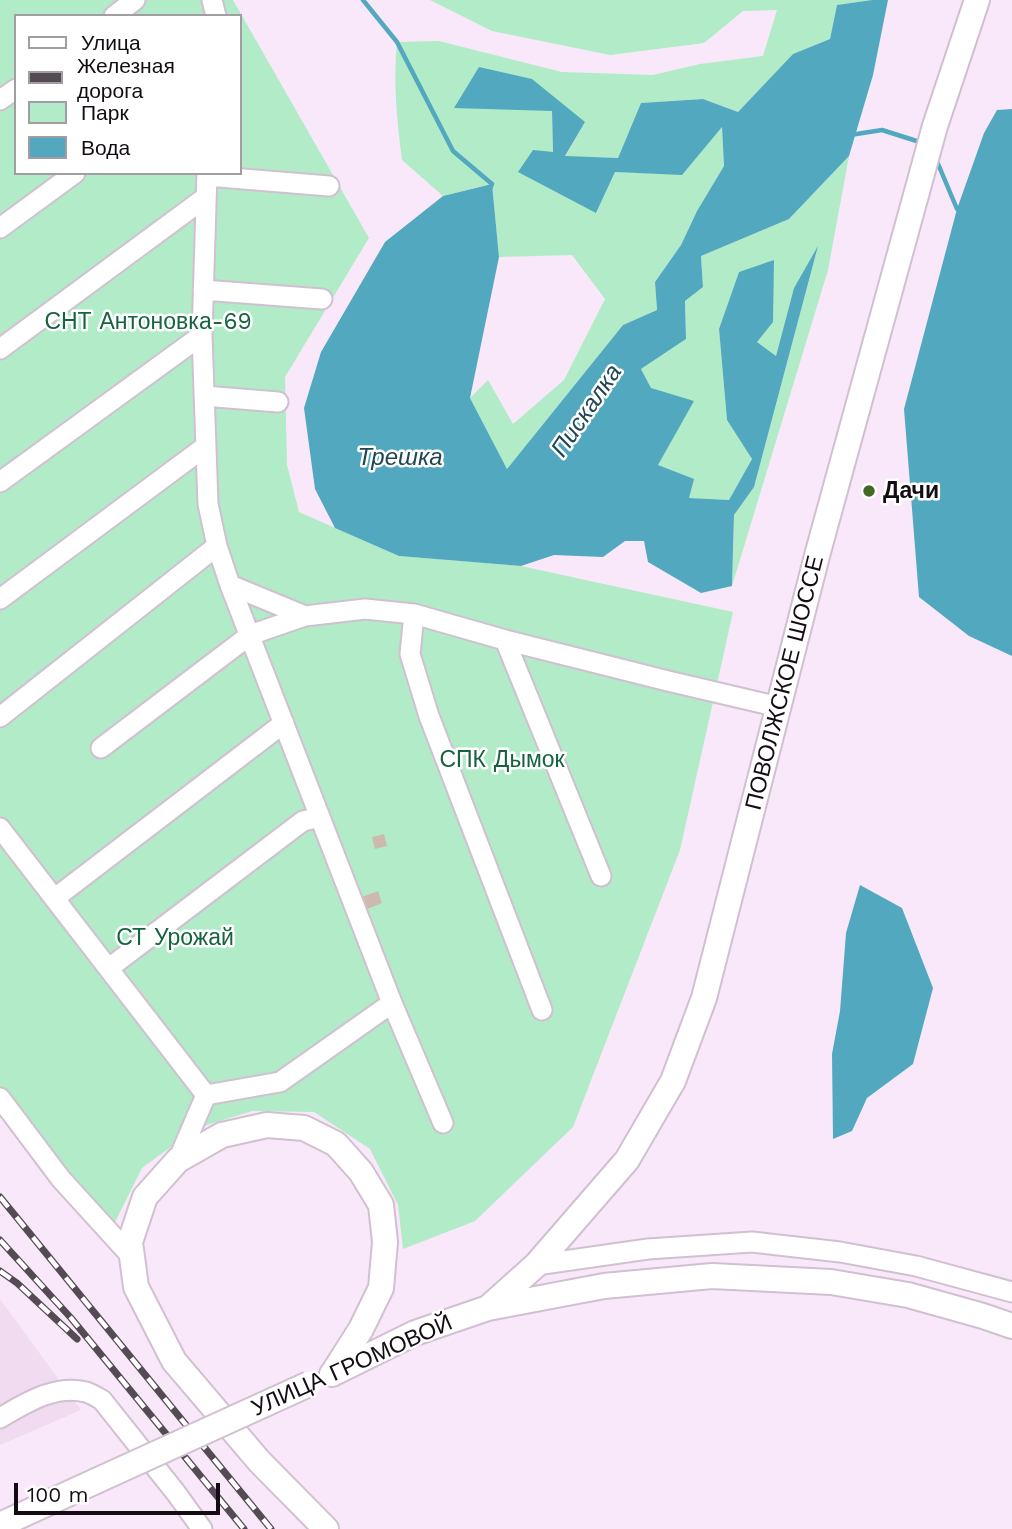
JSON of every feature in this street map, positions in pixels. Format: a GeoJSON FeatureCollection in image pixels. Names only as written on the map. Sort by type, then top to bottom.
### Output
{"type":"FeatureCollection","features":[{"type":"Feature","properties":{"kind":"main road","name":"ПОВОЛЖСКОЕ ШОССЕ"},"geometry":{"type":"LineString","coordinates":[[488,1308],[536,1265],[627,1160],[673,1081],[704,998],[802,613],[935,126],[977,0]]}},
{"type":"Feature","properties":{"kind":"main road"},"geometry":{"type":"LineString","coordinates":[[326,1529],[259,1461],[174,1362],[136,1287],[130,1242],[145,1197],[178,1160],[222,1135],[267,1125],[304,1128],[336,1144],[361,1172],[381,1205],[385,1242],[381,1287],[361,1329],[333,1373]]}},
{"type":"Feature","properties":{"kind":"main road","name":"УЛИЦА ГРОМОВОЙ"},"geometry":{"type":"LineString","coordinates":[[0,1525],[415,1333],[488,1308],[604,1286],[712,1276],[831,1282],[908,1295],[1012,1326]]}},
{"type":"Feature","properties":{"kind":"street"},"geometry":{"type":"LineString","coordinates":[[117,14],[135,0]]}},
{"type":"Feature","properties":{"kind":"street"},"geometry":{"type":"LineString","coordinates":[[0,229],[72,175]]}},
{"type":"Feature","properties":{"kind":"street"},"geometry":{"type":"LineString","coordinates":[[329,186],[207,175],[202,335],[208,504],[217,546],[230,585],[392,1003],[443,1123]]}},
{"type":"Feature","properties":{"kind":"street"},"geometry":{"type":"LineString","coordinates":[[0,349],[206,197]]}},
{"type":"Feature","properties":{"kind":"street"},"geometry":{"type":"LineString","coordinates":[[202,290],[322,299]]}},
{"type":"Feature","properties":{"kind":"street"},"geometry":{"type":"LineString","coordinates":[[0,482],[202,335]]}},
{"type":"Feature","properties":{"kind":"street"},"geometry":{"type":"LineString","coordinates":[[204,396],[278,401]]}},
{"type":"Feature","properties":{"kind":"street"},"geometry":{"type":"LineString","coordinates":[[0,599],[206,446]]}},
{"type":"Feature","properties":{"kind":"street"},"geometry":{"type":"LineString","coordinates":[[0,717],[217,546]]}},
{"type":"Feature","properties":{"kind":"street"},"geometry":{"type":"LineString","coordinates":[[230,585],[304,616]]}},
{"type":"Feature","properties":{"kind":"street"},"geometry":{"type":"LineString","coordinates":[[101,748],[250,635],[304,616],[365,609],[414,614],[505,640],[779,707]]}},
{"type":"Feature","properties":{"kind":"street"},"geometry":{"type":"LineString","coordinates":[[414,614],[410,654],[429,716],[542,1010]]}},
{"type":"Feature","properties":{"kind":"street"},"geometry":{"type":"LineString","coordinates":[[505,640],[601,876]]}},
{"type":"Feature","properties":{"kind":"street"},"geometry":{"type":"LineString","coordinates":[[55,898],[284,723]]}},
{"type":"Feature","properties":{"kind":"street"},"geometry":{"type":"LineString","coordinates":[[108,968],[303,821],[320,817]]}},
{"type":"Feature","properties":{"kind":"street"},"geometry":{"type":"LineString","coordinates":[[0,828],[206,1095]]}},
{"type":"Feature","properties":{"kind":"street"},"geometry":{"type":"LineString","coordinates":[[206,1095],[281,1082],[392,1003]]}},
{"type":"Feature","properties":{"kind":"street"},"geometry":{"type":"LineString","coordinates":[[178,1160],[206,1095]]}},
{"type":"Feature","properties":{"kind":"street"},"geometry":{"type":"LineString","coordinates":[[0,1098],[61,1178],[132,1257]]}},
{"type":"Feature","properties":{"kind":"street"},"geometry":{"type":"LineString","coordinates":[[536,1265],[648,1249],[752,1242],[840,1252],[903,1264],[1012,1292]]}},
{"type":"Feature","properties":{"kind":"street"},"geometry":{"type":"LineString","coordinates":[[0,1418],[37,1397],[63,1390],[86,1392],[102,1399],[202,1529]]}},
{"type":"Feature","properties":{"kind":"shaded area"},"geometry":{"type":"Polygon","coordinates":[[[0,1299],[81,1410],[0,1445],[0,1299]]]}},
{"type":"Feature","properties":{"kind":"green space"},"geometry":{"type":"Polygon","coordinates":[[[0,0],[233,0],[241,14],[14,14],[14,175],[242,175],[242,16],[369,238],[285,377],[287,465],[299,512],[399,556],[521,566],[733,612],[680,850],[573,1127],[475,1221],[403,1249],[398,1205],[370,1149],[314,1112],[252,1111],[197,1128],[142,1168],[110,1232],[0,1100],[0,0]]]}},
{"type":"Feature","properties":{"kind":"green space"},"geometry":{"type":"Polygon","coordinates":[[[430,0],[872,0],[837,5],[830,39],[793,54],[738,112],[703,99],[641,103],[618,158],[565,157],[585,122],[552,111],[553,153],[596,213],[615,172],[682,174],[722,127],[724,166],[697,211],[681,245],[655,282],[657,310],[623,325],[507,469],[470,398],[488,380],[513,424],[564,380],[605,299],[572,255],[499,257],[492,184],[443,196],[402,160],[397,116],[397,42],[439,41],[562,72],[653,75],[700,64],[763,56],[777,10],[743,11],[704,43],[610,55],[492,31],[430,0]]]}},
{"type":"Feature","properties":{"kind":"green space"},"geometry":{"type":"Polygon","coordinates":[[[849,156],[828,270],[732,586],[734,515],[754,487],[817,250],[794,288],[776,356],[757,342],[774,261],[739,272],[719,329],[727,420],[752,459],[729,500],[689,498],[658,465],[651,388],[641,369],[686,339],[685,301],[703,287],[701,256],[789,219],[849,156]]]}},
{"type":"Feature","properties":{"kind":"water","name":"Трешка"},"geometry":{"type":"Polygon","coordinates":[[[888,0],[873,75],[849,156],[789,219],[701,256],[703,287],[685,301],[686,339],[641,369],[651,388],[694,401],[658,465],[694,479],[689,498],[729,500],[752,459],[727,420],[719,329],[739,272],[774,260],[773,322],[757,342],[776,356],[794,288],[818,246],[754,487],[734,515],[732,586],[701,593],[648,562],[644,541],[625,541],[603,557],[554,555],[521,566],[399,556],[335,528],[315,489],[304,408],[321,352],[385,242],[443,196],[492,184],[499,257],[470,398],[507,469],[623,325],[657,310],[655,282],[681,245],[697,211],[724,166],[722,127],[682,175],[615,172],[596,213],[518,172],[533,150],[553,152],[552,111],[454,108],[479,67],[532,79],[585,122],[565,156],[618,158],[641,103],[703,99],[738,112],[793,54],[830,39],[837,5],[888,0]]]}},
{"type":"Feature","properties":{"kind":"water"},"geometry":{"type":"Polygon","coordinates":[[[1012,109],[1012,656],[969,636],[919,597],[904,409],[957,209],[984,133],[997,110],[1012,109]]]}},
{"type":"Feature","properties":{"kind":"water"},"geometry":{"type":"Polygon","coordinates":[[[860,885],[902,908],[933,988],[913,1064],[867,1098],[852,1131],[833,1139],[832,1054],[840,1011],[846,933],[860,885]]]}},
{"type":"Feature","properties":{"kind":"building"},"geometry":{"type":"Polygon","coordinates":[[[384,834],[387,846],[375,849],[372,837],[384,834]]]}},
{"type":"Feature","properties":{"kind":"building"},"geometry":{"type":"Polygon","coordinates":[[[378,891],[382,903],[367,909],[362,897],[378,891]]]}},
{"type":"Feature","properties":{"kind":"waterway","name":"Пискалка"},"geometry":{"type":"LineString","coordinates":[[363,0],[397,42],[453,151],[492,184],[490,189]]}},
{"type":"Feature","properties":{"kind":"waterway","name":"Пискалка"},"geometry":{"type":"LineString","coordinates":[[850,135],[882,130],[923,143]]}},
{"type":"Feature","properties":{"kind":"waterway","name":"Пискалка"},"geometry":{"type":"LineString","coordinates":[[936,159],[957,209],[960,210]]}},
{"type":"Feature","properties":{"kind":"railway"},"geometry":{"type":"LineString","coordinates":[[0,1197],[271,1529]]}},
{"type":"Feature","properties":{"kind":"railway"},"geometry":{"type":"LineString","coordinates":[[0,1240],[71,1318],[244,1529]]}},
{"type":"Feature","properties":{"kind":"railway"},"geometry":{"type":"LineString","coordinates":[[0,1271],[17,1283],[77,1339]]}},
{"type":"Feature","properties":{"kind":"place","name":"Дачи"},"geometry":{"type":"Point","coordinates":[869,491]}},
{"type":"Feature","properties":{"kind":"park label","name":"СНТ Антоновка-69"},"geometry":{"type":"Point","coordinates":[148,322]}},
{"type":"Feature","properties":{"kind":"park label","name":"СПК Дымок"},"geometry":{"type":"Point","coordinates":[502,760]}},
{"type":"Feature","properties":{"kind":"park label","name":"СТ Урожай"},"geometry":{"type":"Point","coordinates":[175,938]}}]}
